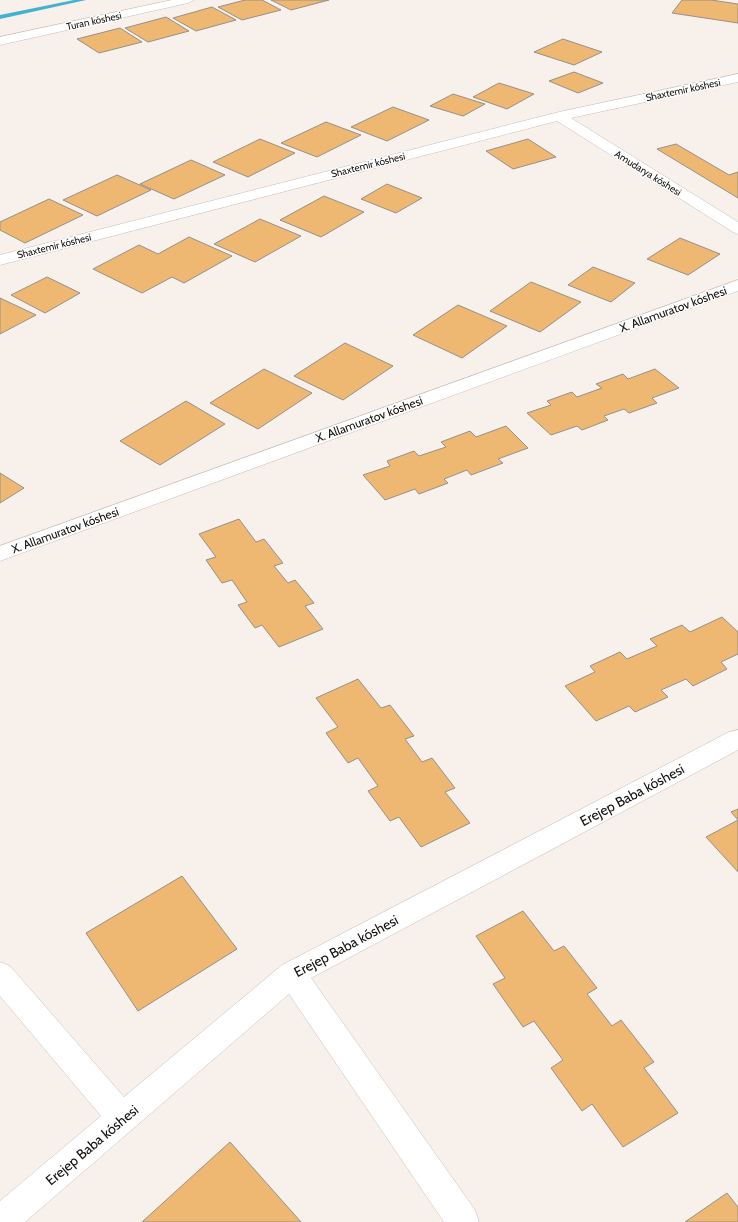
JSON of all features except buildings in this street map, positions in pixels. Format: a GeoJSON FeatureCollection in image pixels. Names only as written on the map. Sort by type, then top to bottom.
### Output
{"type":"FeatureCollection","features":[{"type":"Feature","properties":{"kind":"street","name":"Turan kóshesi"},"geometry":{"type":"LineString","coordinates":[[0,41],[188,0]]}},
{"type":"Feature","properties":{"kind":"street","name":"Shaxtemir kóshesi"},"geometry":{"type":"LineString","coordinates":[[0,260],[559,116],[738,78]]}},
{"type":"Feature","properties":{"kind":"street","name":"Amudarya kóshesi"},"geometry":{"type":"LineString","coordinates":[[559,116],[738,229]]}},
{"type":"Feature","properties":{"kind":"street","name":"X. Allamuratov kóshesi"},"geometry":{"type":"LineString","coordinates":[[0,554],[738,285]]}},
{"type":"Feature","properties":{"kind":"street","name":"Erejep Baba kóshesi"},"geometry":{"type":"LineString","coordinates":[[0,1222],[292,974],[738,739]]}},
{"type":"Feature","properties":{"kind":"street"},"geometry":{"type":"LineString","coordinates":[[292,974],[463,1222]]}},
{"type":"Feature","properties":{"kind":"street"},"geometry":{"type":"LineString","coordinates":[[0,975],[123,1119]]}},
{"type":"Feature","properties":{"kind":"waterway"},"geometry":{"type":"LineString","coordinates":[[0,17],[83,0]]}}]}
